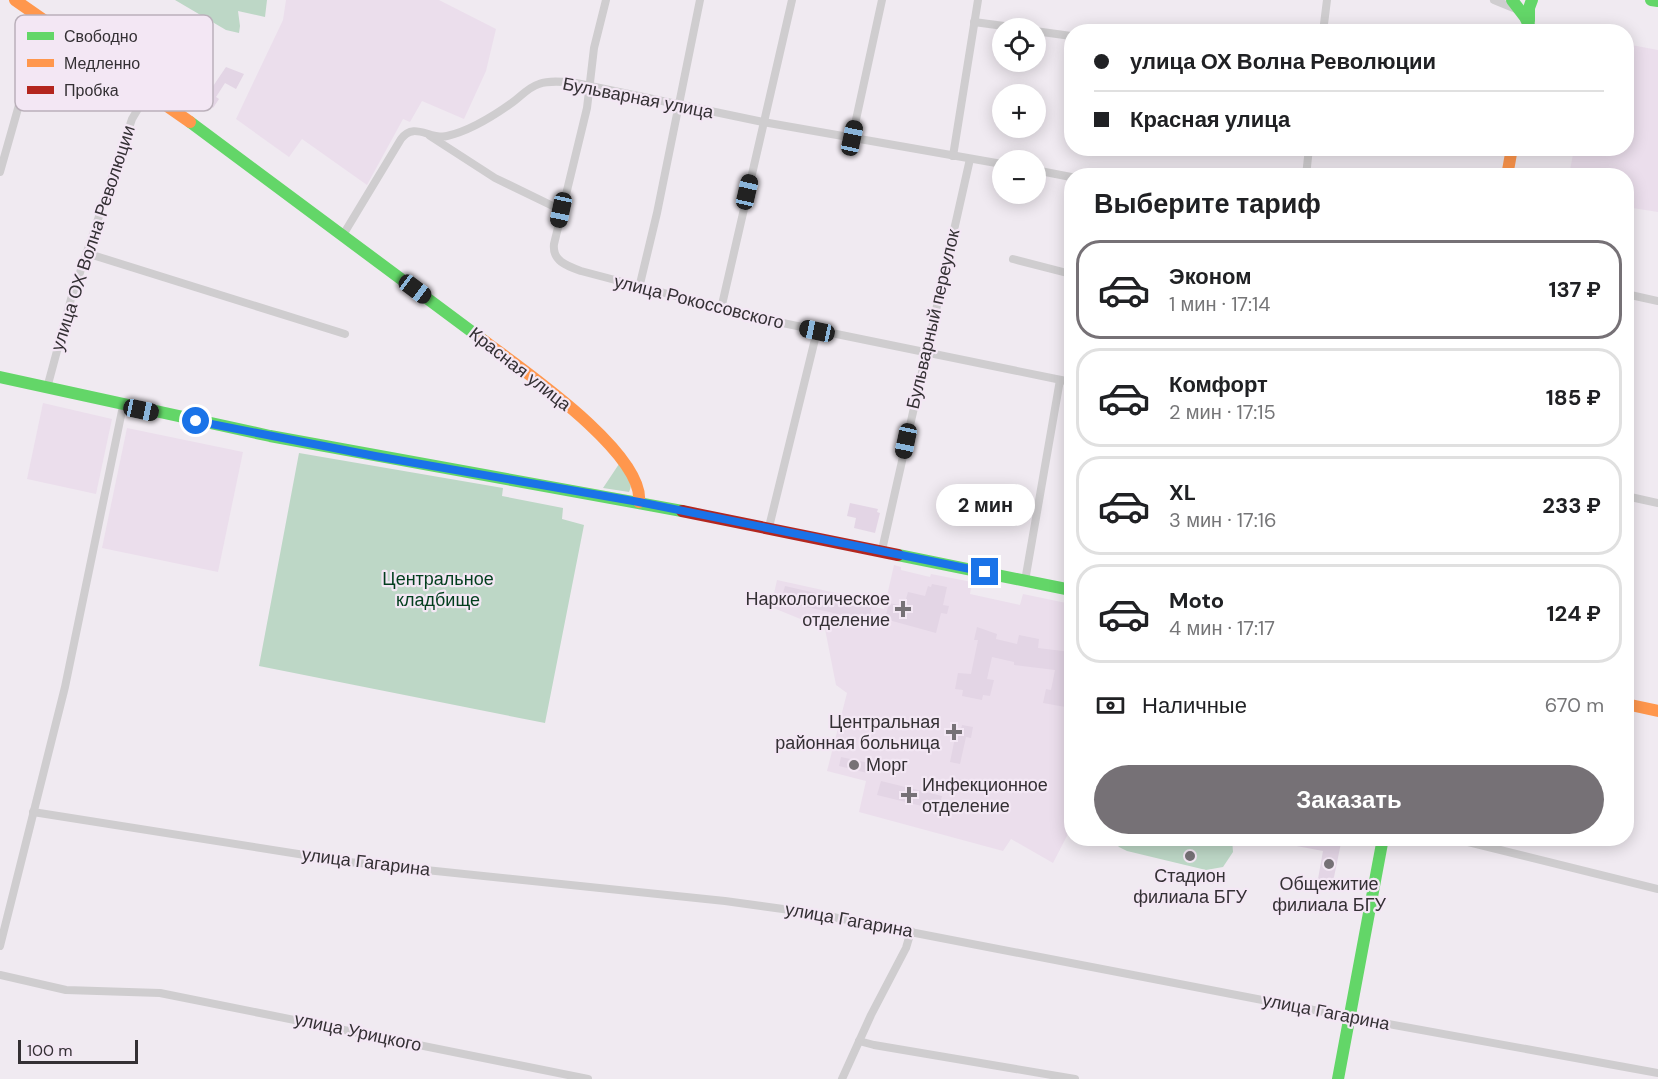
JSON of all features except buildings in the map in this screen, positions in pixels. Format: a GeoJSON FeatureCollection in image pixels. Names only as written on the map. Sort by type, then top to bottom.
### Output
{"type":"FeatureCollection","features":[{"type":"Feature","properties":{"kind":"main road","name":"Красная улица"},"geometry":{"type":"LineString","coordinates":[[15,0],[38,15]]}},
{"type":"Feature","properties":{"kind":"main road"},"geometry":{"type":"LineString","coordinates":[[1512,0],[1529,24]]}},
{"type":"Feature","properties":{"kind":"main road"},"geometry":{"type":"LineString","coordinates":[[1529,24],[1528,12],[1532,0]]}},
{"type":"Feature","properties":{"kind":"main road"},"geometry":{"type":"LineString","coordinates":[[1651,0],[1658,1]]}},
{"type":"Feature","properties":{"kind":"main road","name":"Красная улица"},"geometry":{"type":"LineString","coordinates":[[174,111],[561,400],[598,434],[631,470],[639,484],[639,502]]}},
{"type":"Feature","properties":{"kind":"main road"},"geometry":{"type":"LineString","coordinates":[[0,378],[123,406],[364,454],[671,508],[1064,589]]}},
{"type":"Feature","properties":{"kind":"main road"},"geometry":{"type":"LineString","coordinates":[[631,470],[654,497],[671,508]]}},
{"type":"Feature","properties":{"kind":"main road"},"geometry":{"type":"LineString","coordinates":[[1634,706],[1658,711]]}},
{"type":"Feature","properties":{"kind":"main road"},"geometry":{"type":"LineString","coordinates":[[1338,1079],[1382,846]]}},
{"type":"Feature","properties":{"kind":"street"},"geometry":{"type":"LineString","coordinates":[[428,134],[495,178],[561,210],[591,86],[594,48],[606,0]]}},
{"type":"Feature","properties":{"kind":"street"},"geometry":{"type":"LineString","coordinates":[[639,288],[657,213],[700,0]]}},
{"type":"Feature","properties":{"kind":"street"},"geometry":{"type":"LineString","coordinates":[[721,309],[792,0]]}},
{"type":"Feature","properties":{"kind":"street"},"geometry":{"type":"LineString","coordinates":[[852,138],[882,0]]}},
{"type":"Feature","properties":{"kind":"street"},"geometry":{"type":"LineString","coordinates":[[953,156],[978,0]]}},
{"type":"Feature","properties":{"kind":"street"},"geometry":{"type":"LineString","coordinates":[[1324,24],[1327,0]]}},
{"type":"Feature","properties":{"kind":"street"},"geometry":{"type":"LineString","coordinates":[[1494,0],[1511,6],[1529,24]]}},
{"type":"Feature","properties":{"kind":"street"},"geometry":{"type":"LineString","coordinates":[[974,22],[992,24]]}},
{"type":"Feature","properties":{"kind":"street"},"geometry":{"type":"LineString","coordinates":[[1046,33],[1064,35]]}},
{"type":"Feature","properties":{"kind":"street","name":"Бульварная улица"},"geometry":{"type":"LineString","coordinates":[[343,235],[404,135],[416,130],[442,136],[453,134],[498,111],[538,84],[569,82],[763,122],[992,162]]}},
{"type":"Feature","properties":{"kind":"street"},"geometry":{"type":"LineString","coordinates":[[0,172],[17,111]]}},
{"type":"Feature","properties":{"kind":"street","name":"улица ОХ Волна Революции"},"geometry":{"type":"LineString","coordinates":[[47,388],[63,324],[136,111]]}},
{"type":"Feature","properties":{"kind":"street","name":"Бульварный переулок"},"geometry":{"type":"LineString","coordinates":[[882,550],[970,159]]}},
{"type":"Feature","properties":{"kind":"street"},"geometry":{"type":"LineString","coordinates":[[1046,172],[1064,176]]}},
{"type":"Feature","properties":{"kind":"street","name":"улица Рокоссовского"},"geometry":{"type":"LineString","coordinates":[[561,210],[554,244],[555,255],[566,265],[639,288],[721,309],[817,331],[1064,381]]}},
{"type":"Feature","properties":{"kind":"street"},"geometry":{"type":"LineString","coordinates":[[86,254],[345,334]]}},
{"type":"Feature","properties":{"kind":"street"},"geometry":{"type":"LineString","coordinates":[[1013,259],[1064,272]]}},
{"type":"Feature","properties":{"kind":"street"},"geometry":{"type":"LineString","coordinates":[[1634,296],[1658,301]]}},
{"type":"Feature","properties":{"kind":"street"},"geometry":{"type":"LineString","coordinates":[[769,527],[817,331]]}},
{"type":"Feature","properties":{"kind":"street"},"geometry":{"type":"LineString","coordinates":[[1025,581],[1060,380]]}},
{"type":"Feature","properties":{"kind":"street"},"geometry":{"type":"LineString","coordinates":[[0,946],[65,687],[123,406]]}},
{"type":"Feature","properties":{"kind":"street"},"geometry":{"type":"LineString","coordinates":[[1634,498],[1658,503]]}},
{"type":"Feature","properties":{"kind":"street","name":"улица Гагарина"},"geometry":{"type":"LineString","coordinates":[[33,812],[349,862],[750,904],[911,931],[1350,1017],[1658,1073]]}},
{"type":"Feature","properties":{"kind":"street"},"geometry":{"type":"LineString","coordinates":[[1484,846],[1658,890]]}},
{"type":"Feature","properties":{"kind":"street"},"geometry":{"type":"LineString","coordinates":[[842,1079],[908,945],[911,931]]}},
{"type":"Feature","properties":{"kind":"street","name":"улица Урицкого"},"geometry":{"type":"LineString","coordinates":[[0,975],[66,990],[160,993],[588,1079]]}},
{"type":"Feature","properties":{"kind":"street"},"geometry":{"type":"LineString","coordinates":[[859,1041],[1075,1079]]}},
{"type":"Feature","properties":{"kind":"shaded area"},"geometry":{"type":"Polygon","coordinates":[[[286,0],[439,0],[496,29],[486,71],[464,119],[422,101],[410,122],[403,119],[367,185],[302,139],[289,157],[236,119],[283,20],[286,0]]]}},
{"type":"Feature","properties":{"kind":"shaded area"},"geometry":{"type":"Polygon","coordinates":[[[1634,46],[1658,50],[1658,212],[1634,208],[1634,168],[1570,168],[1573,156],[1634,156],[1634,46]]]}},
{"type":"Feature","properties":{"kind":"shaded area"},"geometry":{"type":"Polygon","coordinates":[[[43,403],[112,419],[96,494],[27,479],[43,403]]]}},
{"type":"Feature","properties":{"kind":"shaded area"},"geometry":{"type":"Polygon","coordinates":[[[127,428],[243,452],[218,572],[102,548],[127,428]]]}},
{"type":"Feature","properties":{"kind":"shaded area","name":"Центральная районная больница"},"geometry":{"type":"Polygon","coordinates":[[[894,565],[901,567],[901,570],[930,577],[931,574],[972,582],[970,594],[1020,605],[1023,594],[1064,603],[1064,842],[1053,863],[1011,839],[1003,851],[859,812],[866,781],[827,771],[847,693],[836,685],[825,629],[771,607],[777,580],[877,602],[876,607],[884,609],[894,565]]]}},
{"type":"Feature","properties":{"kind":"green space"},"geometry":{"type":"Polygon","coordinates":[[[175,0],[267,0],[265,17],[238,11],[239,33],[226,30],[213,22],[213,15],[200,15],[175,0]]]}},
{"type":"Feature","properties":{"kind":"green space","name":"Центральное кладбище"},"geometry":{"type":"Polygon","coordinates":[[[299,453],[503,488],[502,496],[563,508],[562,519],[584,525],[545,723],[259,666],[299,453]]]}},
{"type":"Feature","properties":{"kind":"green space"},"geometry":{"type":"Polygon","coordinates":[[[619,464],[630,481],[629,492],[603,488],[619,464]]]}},
{"type":"Feature","properties":{"kind":"green space","name":"Стадион филиала БГУ"},"geometry":{"type":"Polygon","coordinates":[[[1233,846],[1233,852],[1223,867],[1206,870],[1127,851],[1119,847],[1233,846]]]}},
{"type":"Feature","properties":{"kind":"traffic: fast"},"geometry":{"type":"LineString","coordinates":[[1512,0],[1528,24]]}},
{"type":"Feature","properties":{"kind":"traffic: fast"},"geometry":{"type":"LineString","coordinates":[[1529,21],[1529,8],[1532,0]]}},
{"type":"Feature","properties":{"kind":"traffic: fast"},"geometry":{"type":"LineString","coordinates":[[1651,0],[1658,1]]}},
{"type":"Feature","properties":{"kind":"traffic: fast"},"geometry":{"type":"LineString","coordinates":[[190,122],[483,340]]}},
{"type":"Feature","properties":{"kind":"traffic: fast"},"geometry":{"type":"LineString","coordinates":[[0,377],[270,436],[682,511]]}},
{"type":"Feature","properties":{"kind":"traffic: fast"},"geometry":{"type":"LineString","coordinates":[[898,555],[1064,589]]}},
{"type":"Feature","properties":{"kind":"traffic: fast"},"geometry":{"type":"LineString","coordinates":[[1338,1079],[1382,846]]}},
{"type":"Feature","properties":{"kind":"traffic: slow"},"geometry":{"type":"LineString","coordinates":[[15,0],[37,15]]}},
{"type":"Feature","properties":{"kind":"traffic: slow"},"geometry":{"type":"LineString","coordinates":[[174,111],[190,122]]}},
{"type":"Feature","properties":{"kind":"traffic: slow"},"geometry":{"type":"LineString","coordinates":[[1508,168],[1511,156]]}},
{"type":"Feature","properties":{"kind":"traffic: slow"},"geometry":{"type":"LineString","coordinates":[[483,340],[577,413],[602,437],[622,460],[636,482],[639,502]]}},
{"type":"Feature","properties":{"kind":"traffic: slow"},"geometry":{"type":"LineString","coordinates":[[1634,706],[1658,711]]}},
{"type":"Feature","properties":{"kind":"traffic: jam"},"geometry":{"type":"LineString","coordinates":[[682,511],[898,555]]}},
{"type":"Feature","properties":{"kind":"place","name":"Наркологическое отделение"},"geometry":{"type":"Point","coordinates":[903,609]}},
{"type":"Feature","properties":{"kind":"place","name":"Центральная районная больница"},"geometry":{"type":"Point","coordinates":[954,732]}},
{"type":"Feature","properties":{"kind":"place","name":"Морг"},"geometry":{"type":"Point","coordinates":[854,765]}},
{"type":"Feature","properties":{"kind":"place","name":"Инфекционное отделение"},"geometry":{"type":"Point","coordinates":[909,795]}},
{"type":"Feature","properties":{"kind":"place","name":"Стадион филиала БГУ"},"geometry":{"type":"Point","coordinates":[1190,856]}},
{"type":"Feature","properties":{"kind":"place","name":"Общежитие филиала БГУ"},"geometry":{"type":"Point","coordinates":[1329,864]}},
{"type":"Feature","properties":{"kind":"route"},"geometry":{"type":"LineString","coordinates":[[196,421],[375,456],[639,502],[985,572]]}}]}
